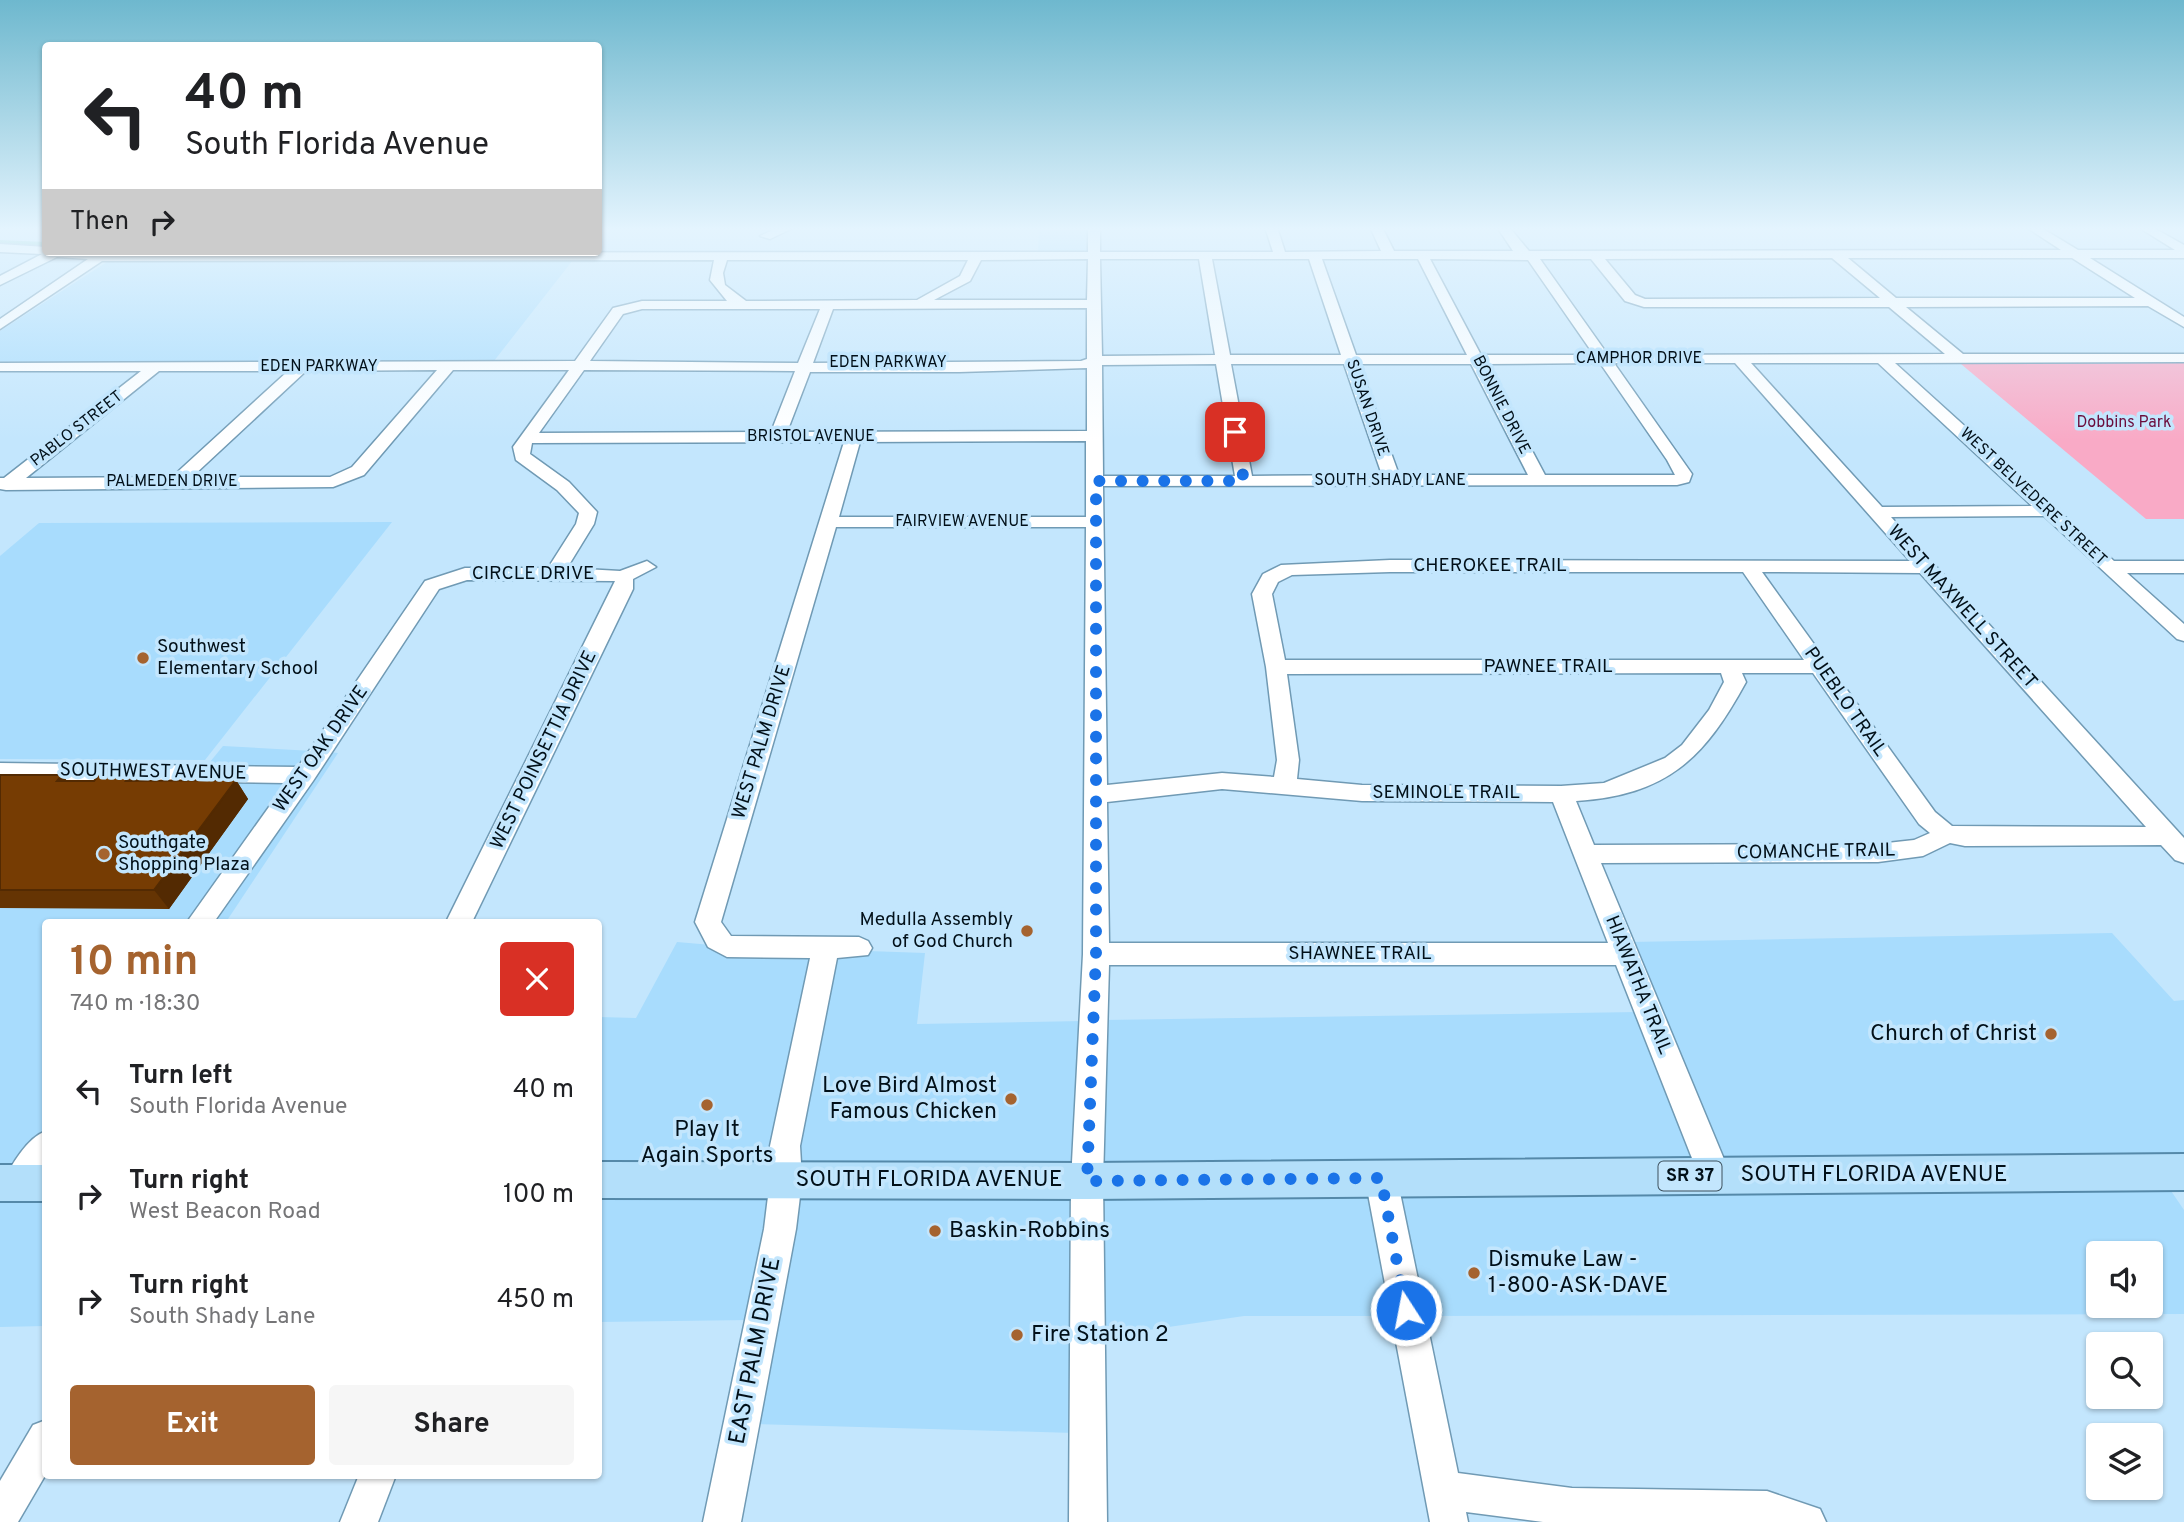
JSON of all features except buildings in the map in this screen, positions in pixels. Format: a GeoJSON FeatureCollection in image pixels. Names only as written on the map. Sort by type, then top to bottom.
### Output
{"type":"FeatureCollection","features":[{"type":"Feature","properties":{"kind":"main road","name":"SOUTH FLORIDA AVENUE"},"geometry":{"type":"LineString","coordinates":[[602,1180],[1087,1181],[1715,1176],[2179,1179]]}},
{"type":"Feature","properties":{"kind":"street"},"geometry":{"type":"LineString","coordinates":[[0,326],[41,298]]}},
{"type":"Feature","properties":{"kind":"street"},"geometry":{"type":"LineString","coordinates":[[735,298],[744,305]]}},
{"type":"Feature","properties":{"kind":"street"},"geometry":{"type":"LineString","coordinates":[[910,305],[926,298]]}},
{"type":"Feature","properties":{"kind":"street"},"geometry":{"type":"LineString","coordinates":[[1088,1522],[1087,1181],[1096,954],[1095,298]]}},
{"type":"Feature","properties":{"kind":"street"},"geometry":{"type":"LineString","coordinates":[[1212,298],[1244,481]]}},
{"type":"Feature","properties":{"kind":"street","name":"SUSAN DRIVE"},"geometry":{"type":"LineString","coordinates":[[1329,298],[1392,481]]}},
{"type":"Feature","properties":{"kind":"street","name":"BONNIE DRIVE"},"geometry":{"type":"LineString","coordinates":[[1444,298],[1541,481]]}},
{"type":"Feature","properties":{"kind":"street"},"geometry":{"type":"LineString","coordinates":[[1561,298],[1681,470],[1683,478]]}},
{"type":"Feature","properties":{"kind":"street"},"geometry":{"type":"LineString","coordinates":[[1630,298],[1637,302],[2151,302]]}},
{"type":"Feature","properties":{"kind":"street"},"geometry":{"type":"LineString","coordinates":[[1886,298],[1959,358]]}},
{"type":"Feature","properties":{"kind":"street"},"geometry":{"type":"LineString","coordinates":[[2145,298],[2184,323]]}},
{"type":"Feature","properties":{"kind":"street"},"geometry":{"type":"LineString","coordinates":[[552,575],[585,524],[588,512],[563,486],[522,456],[521,447],[613,314],[629,307],[1095,304]]}},
{"type":"Feature","properties":{"kind":"street"},"geometry":{"type":"LineString","coordinates":[[777,437],[828,305]]}},
{"type":"Feature","properties":{"kind":"street","name":"CAMPHOR DRIVE"},"geometry":{"type":"LineString","coordinates":[[1095,362],[1222,359],[2184,358]]}},
{"type":"Feature","properties":{"kind":"street","name":"WEST MAXWELL STREET"},"geometry":{"type":"LineString","coordinates":[[1739,359],[2176,845]]}},
{"type":"Feature","properties":{"kind":"street","name":"WEST BELVEDERE STREET"},"geometry":{"type":"LineString","coordinates":[[1882,359],[2184,635]]}},
{"type":"Feature","properties":{"kind":"street","name":"EDEN PARKWAY"},"geometry":{"type":"LineString","coordinates":[[0,368],[1082,365],[1095,362]]}},
{"type":"Feature","properties":{"kind":"street","name":"PABLO STREET"},"geometry":{"type":"LineString","coordinates":[[3,485],[155,367]]}},
{"type":"Feature","properties":{"kind":"street"},"geometry":{"type":"LineString","coordinates":[[177,482],[301,367]]}},
{"type":"Feature","properties":{"kind":"street","name":"PALMEDEN DRIVE"},"geometry":{"type":"LineString","coordinates":[[3,485],[319,482],[343,479],[358,471],[448,367]]}},
{"type":"Feature","properties":{"kind":"street"},"geometry":{"type":"LineString","coordinates":[[0,381],[20,368]]}},
{"type":"Feature","properties":{"kind":"street","name":"WEST PALM DRIVE"},"geometry":{"type":"LineString","coordinates":[[854,436],[708,922],[717,940],[727,946],[859,948]]}},
{"type":"Feature","properties":{"kind":"street","name":"BRISTOL AVENUE"},"geometry":{"type":"LineString","coordinates":[[527,438],[1095,436]]}},
{"type":"Feature","properties":{"kind":"street","name":"SOUTH SHADY LANE"},"geometry":{"type":"LineString","coordinates":[[1096,481],[1541,481],[1683,478]]}},
{"type":"Feature","properties":{"kind":"street"},"geometry":{"type":"LineString","coordinates":[[1876,512],[2048,511]]}},
{"type":"Feature","properties":{"kind":"street","name":"FAIRVIEW AVENUE"},"geometry":{"type":"LineString","coordinates":[[828,522],[1095,522]]}},
{"type":"Feature","properties":{"kind":"street"},"geometry":{"type":"LineString","coordinates":[[622,577],[647,566]]}},
{"type":"Feature","properties":{"kind":"street","name":"CHEROKEE TRAIL"},"geometry":{"type":"LineString","coordinates":[[1284,787],[1288,760],[1276,667],[1262,594],[1270,578],[1288,569],[1377,566],[1925,567]]}},
{"type":"Feature","properties":{"kind":"street","name":"PUEBLO TRAIL"},"geometry":{"type":"LineString","coordinates":[[1749,567],[1927,818],[1945,833]]}},
{"type":"Feature","properties":{"kind":"street"},"geometry":{"type":"LineString","coordinates":[[2109,567],[2184,567]]}},
{"type":"Feature","properties":{"kind":"street","name":"CIRCLE DRIVE"},"geometry":{"type":"LineString","coordinates":[[440,573],[622,577]]}},
{"type":"Feature","properties":{"kind":"street","name":"WEST OAK DRIVE"},"geometry":{"type":"LineString","coordinates":[[202,919],[305,775],[440,573]]}},
{"type":"Feature","properties":{"kind":"street","name":"WEST POINSETTIA DRIVE"},"geometry":{"type":"LineString","coordinates":[[460,919],[623,589],[625,582],[622,577]]}},
{"type":"Feature","properties":{"kind":"street","name":"PAWNEE TRAIL"},"geometry":{"type":"LineString","coordinates":[[1276,667],[1819,666]]}},
{"type":"Feature","properties":{"kind":"street","name":"SEMINOLE TRAIL"},"geometry":{"type":"LineString","coordinates":[[1095,795],[1197,782],[1362,793],[1561,794],[1626,785],[1672,764],[1690,750],[1718,713],[1735,682],[1730,667]]}},
{"type":"Feature","properties":{"kind":"street","name":"SOUTHWEST AVENUE"},"geometry":{"type":"LineString","coordinates":[[0,771],[305,775]]}},
{"type":"Feature","properties":{"kind":"street","name":"HIAWATHA TRAIL"},"geometry":{"type":"LineString","coordinates":[[1561,794],[1715,1176]]}},
{"type":"Feature","properties":{"kind":"street"},"geometry":{"type":"LineString","coordinates":[[1945,833],[1965,837],[2176,845]]}},
{"type":"Feature","properties":{"kind":"street","name":"COMANCHE TRAIL"},"geometry":{"type":"LineString","coordinates":[[1584,853],[1878,853],[1922,848],[1940,839],[1945,833]]}},
{"type":"Feature","properties":{"kind":"street"},"geometry":{"type":"LineString","coordinates":[[786,1180],[785,1146],[826,947]]}},
{"type":"Feature","properties":{"kind":"street","name":"SHAWNEE TRAIL"},"geometry":{"type":"LineString","coordinates":[[1096,954],[1624,954]]}},
{"type":"Feature","properties":{"kind":"street"},"geometry":{"type":"LineString","coordinates":[[22,1183],[42,1151]]}},
{"type":"Feature","properties":{"kind":"street"},"geometry":{"type":"LineString","coordinates":[[1381,1178],[1446,1506],[1767,1510],[1807,1522]]}},
{"type":"Feature","properties":{"kind":"street","name":"EAST PALM DRIVE"},"geometry":{"type":"LineString","coordinates":[[722,1522],[780,1229],[786,1180]]}},
{"type":"Feature","properties":{"kind":"street"},"geometry":{"type":"LineString","coordinates":[[0,1517],[42,1445]]}},
{"type":"Feature","properties":{"kind":"street"},"geometry":{"type":"LineString","coordinates":[[359,1522],[376,1479]]}},
{"type":"Feature","properties":{"kind":"shaded area"},"geometry":{"type":"Polygon","coordinates":[[[51,298],[543,298],[494,361],[0,362],[0,331],[51,298]]]}},
{"type":"Feature","properties":{"kind":"shaded area","name":"Southwest Elementary School"},"geometry":{"type":"Polygon","coordinates":[[[392,522],[205,760],[0,759],[0,556],[39,523],[392,522]]]}},
{"type":"Feature","properties":{"kind":"shaded area"},"geometry":{"type":"Polygon","coordinates":[[[223,746],[313,751],[300,769],[0,764],[201,765],[210,762],[223,746]]]}},
{"type":"Feature","properties":{"kind":"shaded area"},"geometry":{"type":"Polygon","coordinates":[[[329,752],[338,753],[228,919],[212,919],[329,752]]]}},
{"type":"Feature","properties":{"kind":"shaded area"},"geometry":{"type":"Polygon","coordinates":[[[0,776],[292,780],[193,919],[42,919],[42,1133],[14,1173],[0,1173],[0,776]]]}},
{"type":"Feature","properties":{"kind":"shaded area"},"geometry":{"type":"Polygon","coordinates":[[[2112,933],[2174,1001],[2184,1000],[2184,1163],[1723,1166],[1630,942],[2112,933]]]}},
{"type":"Feature","properties":{"kind":"shaded area"},"geometry":{"type":"Polygon","coordinates":[[[677,942],[815,954],[774,1170],[602,1171],[602,1017],[636,1018],[677,942]]]}},
{"type":"Feature","properties":{"kind":"shaded area"},"geometry":{"type":"Polygon","coordinates":[[[868,951],[925,953],[917,1024],[1083,1021],[1076,1171],[798,1170],[797,1146],[835,954],[868,951]]]}},
{"type":"Feature","properties":{"kind":"shaded area"},"geometry":{"type":"Polygon","coordinates":[[[1638,1012],[1700,1166],[1099,1171],[1104,1020],[1638,1012]]]}},
{"type":"Feature","properties":{"kind":"shaded area"},"geometry":{"type":"Polygon","coordinates":[[[2165,1182],[2184,1210],[2184,1314],[2163,1314],[2163,1241],[2086,1241],[2086,1314],[1420,1316],[1394,1188],[2165,1182]]]}},
{"type":"Feature","properties":{"kind":"shaded area"},"geometry":{"type":"Polygon","coordinates":[[[1371,1188],[1394,1316],[1244,1316],[1100,1337],[1099,1190],[1371,1188]]]}},
{"type":"Feature","properties":{"kind":"shaded area"},"geometry":{"type":"Polygon","coordinates":[[[602,1190],[773,1190],[749,1320],[602,1322],[602,1190]]]}},
{"type":"Feature","properties":{"kind":"shaded area"},"geometry":{"type":"Polygon","coordinates":[[[796,1190],[1075,1190],[1074,1433],[755,1424],[796,1190]]]}},
{"type":"Feature","properties":{"kind":"shaded area"},"geometry":{"type":"Polygon","coordinates":[[[0,1193],[42,1193],[42,1326],[0,1327],[0,1193]]]}},
{"type":"Feature","properties":{"kind":"green space","name":"Dobbins Park"},"geometry":{"type":"Polygon","coordinates":[[[2184,363],[2184,519],[2146,519],[1961,364],[2184,363]]]}},
{"type":"Feature","properties":{"kind":"place","name":"Southwest Elementary School"},"geometry":{"type":"Point","coordinates":[143,658]}},
{"type":"Feature","properties":{"kind":"place","name":"Southgate Shopping Plaza"},"geometry":{"type":"Point","coordinates":[104,854]}},
{"type":"Feature","properties":{"kind":"place","name":"Medulla Assembly of God Church"},"geometry":{"type":"Point","coordinates":[1027,931]}},
{"type":"Feature","properties":{"kind":"place","name":"Church of Christ"},"geometry":{"type":"Point","coordinates":[2051,1034]}},
{"type":"Feature","properties":{"kind":"place","name":"Love Bird Almost Famous Chicken"},"geometry":{"type":"Point","coordinates":[1011,1099]}},
{"type":"Feature","properties":{"kind":"place","name":"Play It Again Sports"},"geometry":{"type":"Point","coordinates":[707,1105]}},
{"type":"Feature","properties":{"kind":"place","name":"Baskin-Robbins"},"geometry":{"type":"Point","coordinates":[935,1231]}},
{"type":"Feature","properties":{"kind":"place","name":"Dismuke Law - 1-800-ASK-DAVE"},"geometry":{"type":"Point","coordinates":[1474,1273]}},
{"type":"Feature","properties":{"kind":"place","name":"Fire Station 2"},"geometry":{"type":"Point","coordinates":[1017,1335]}},
{"type":"Feature","properties":{"kind":"route"},"geometry":{"type":"LineString","coordinates":[[1235,432],[1244,481],[1096,481],[1096,954],[1087,1181],[1381,1178],[1406,1310]]}}]}
